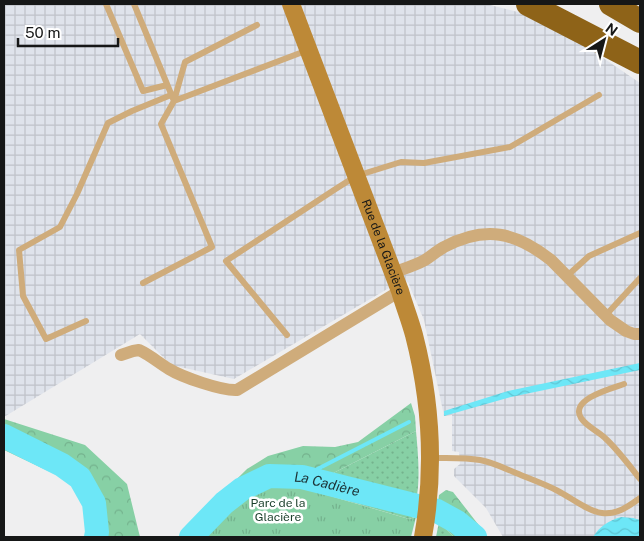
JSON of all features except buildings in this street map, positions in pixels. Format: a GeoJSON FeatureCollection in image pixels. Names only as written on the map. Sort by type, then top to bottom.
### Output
{"type":"FeatureCollection","features":[{"type":"Feature","properties":{"kind":"highway"},"geometry":{"type":"LineString","coordinates":[[528,4],[640,62]]}},
{"type":"Feature","properties":{"kind":"highway"},"geometry":{"type":"LineString","coordinates":[[566,4],[640,44]]}},
{"type":"Feature","properties":{"kind":"highway"},"geometry":{"type":"LineString","coordinates":[[611,4],[640,21]]}},
{"type":"Feature","properties":{"kind":"highway"},"geometry":{"type":"LineString","coordinates":[[635,4],[640,6]]}},
{"type":"Feature","properties":{"kind":"street","name":"Rue de la Glacière"},"geometry":{"type":"LineString","coordinates":[[291,4],[400,291],[414,333],[422,369],[427,407],[430,458],[427,509],[423,537]]}},
{"type":"Feature","properties":{"kind":"street"},"geometry":{"type":"LineString","coordinates":[[392,273],[416,264],[444,248],[478,234],[504,236],[530,245],[551,260],[619,327],[634,334],[640,334]]}},
{"type":"Feature","properties":{"kind":"street"},"geometry":{"type":"LineString","coordinates":[[121,355],[139,350],[180,375],[223,389],[237,390],[400,291]]}},
{"type":"Feature","properties":{"kind":"lane"},"geometry":{"type":"LineString","coordinates":[[106,4],[143,90],[167,84]]}},
{"type":"Feature","properties":{"kind":"lane"},"geometry":{"type":"LineString","coordinates":[[134,4],[173,98]]}},
{"type":"Feature","properties":{"kind":"lane"},"geometry":{"type":"LineString","coordinates":[[143,283],[212,247],[161,124],[173,98],[185,62],[257,25]]}},
{"type":"Feature","properties":{"kind":"lane"},"geometry":{"type":"LineString","coordinates":[[86,321],[46,339],[23,296],[19,250],[60,227],[108,124],[132,111],[308,50]]}},
{"type":"Feature","properties":{"kind":"lane"},"geometry":{"type":"LineString","coordinates":[[288,335],[226,261],[356,176],[400,162],[424,163],[510,148],[599,95]]}},
{"type":"Feature","properties":{"kind":"lane"},"geometry":{"type":"LineString","coordinates":[[567,276],[589,256],[640,233]]}},
{"type":"Feature","properties":{"kind":"lane"},"geometry":{"type":"LineString","coordinates":[[606,315],[640,278]]}},
{"type":"Feature","properties":{"kind":"lane"},"geometry":{"type":"LineString","coordinates":[[624,384],[591,396],[582,404],[579,415],[606,438],[640,479]]}},
{"type":"Feature","properties":{"kind":"lane"},"geometry":{"type":"LineString","coordinates":[[430,458],[476,459],[490,462],[551,488],[603,514],[626,508],[640,498]]}},
{"type":"Feature","properties":{"kind":"shaded area"},"geometry":{"type":"Polygon","coordinates":[[[4,4],[486,4],[537,17],[562,30],[640,83],[640,537],[503,537],[486,508],[454,476],[454,469],[460,464],[459,452],[452,451],[452,415],[444,416],[424,320],[408,282],[389,288],[234,379],[171,365],[140,334],[4,417],[4,4]]]}},
{"type":"Feature","properties":{"kind":"green space"},"geometry":{"type":"Polygon","coordinates":[[[411,403],[415,416],[416,431],[304,488],[279,481],[228,507],[200,537],[178,537],[247,469],[268,456],[303,446],[335,447],[358,442],[411,403]]]}},
{"type":"Feature","properties":{"kind":"green space"},"geometry":{"type":"Polygon","coordinates":[[[4,419],[85,445],[127,484],[140,537],[88,537],[80,486],[4,450],[4,419]]]}},
{"type":"Feature","properties":{"kind":"green space"},"geometry":{"type":"Polygon","coordinates":[[[416,431],[419,472],[417,496],[420,499],[417,516],[409,519],[304,488],[416,431]]]}},
{"type":"Feature","properties":{"kind":"green space","name":"Parc de la Glacière"},"geometry":{"type":"Polygon","coordinates":[[[279,481],[409,519],[416,517],[411,537],[200,537],[228,507],[251,490],[279,481]]]}},
{"type":"Feature","properties":{"kind":"green space"},"geometry":{"type":"Polygon","coordinates":[[[446,490],[453,492],[488,537],[454,537],[436,519],[439,495],[446,490]]]}},
{"type":"Feature","properties":{"kind":"green space"},"geometry":{"type":"Polygon","coordinates":[[[311,519],[321,537],[288,537],[285,532],[311,519]]]}},
{"type":"Feature","properties":{"kind":"green space"},"geometry":{"type":"Polygon","coordinates":[[[439,522],[454,537],[436,537],[439,522]]]}},
{"type":"Feature","properties":{"kind":"water"},"geometry":{"type":"Polygon","coordinates":[[[640,363],[640,370],[511,397],[444,416],[444,411],[508,391],[640,363]]]}},
{"type":"Feature","properties":{"kind":"water"},"geometry":{"type":"Polygon","coordinates":[[[621,517],[640,520],[640,537],[593,537],[605,524],[621,517]]]}},
{"type":"Feature","properties":{"kind":"waterway"},"geometry":{"type":"LineString","coordinates":[[302,477],[409,422]]}},
{"type":"Feature","properties":{"kind":"waterway","name":"La Cadière"},"geometry":{"type":"LineString","coordinates":[[4,436],[62,465],[80,478],[94,503],[96,537]]}},
{"type":"Feature","properties":{"kind":"waterway","name":"La Cadière"},"geometry":{"type":"LineString","coordinates":[[191,537],[224,503],[242,489],[269,476],[302,477],[437,511],[457,522],[475,537]]}}]}
